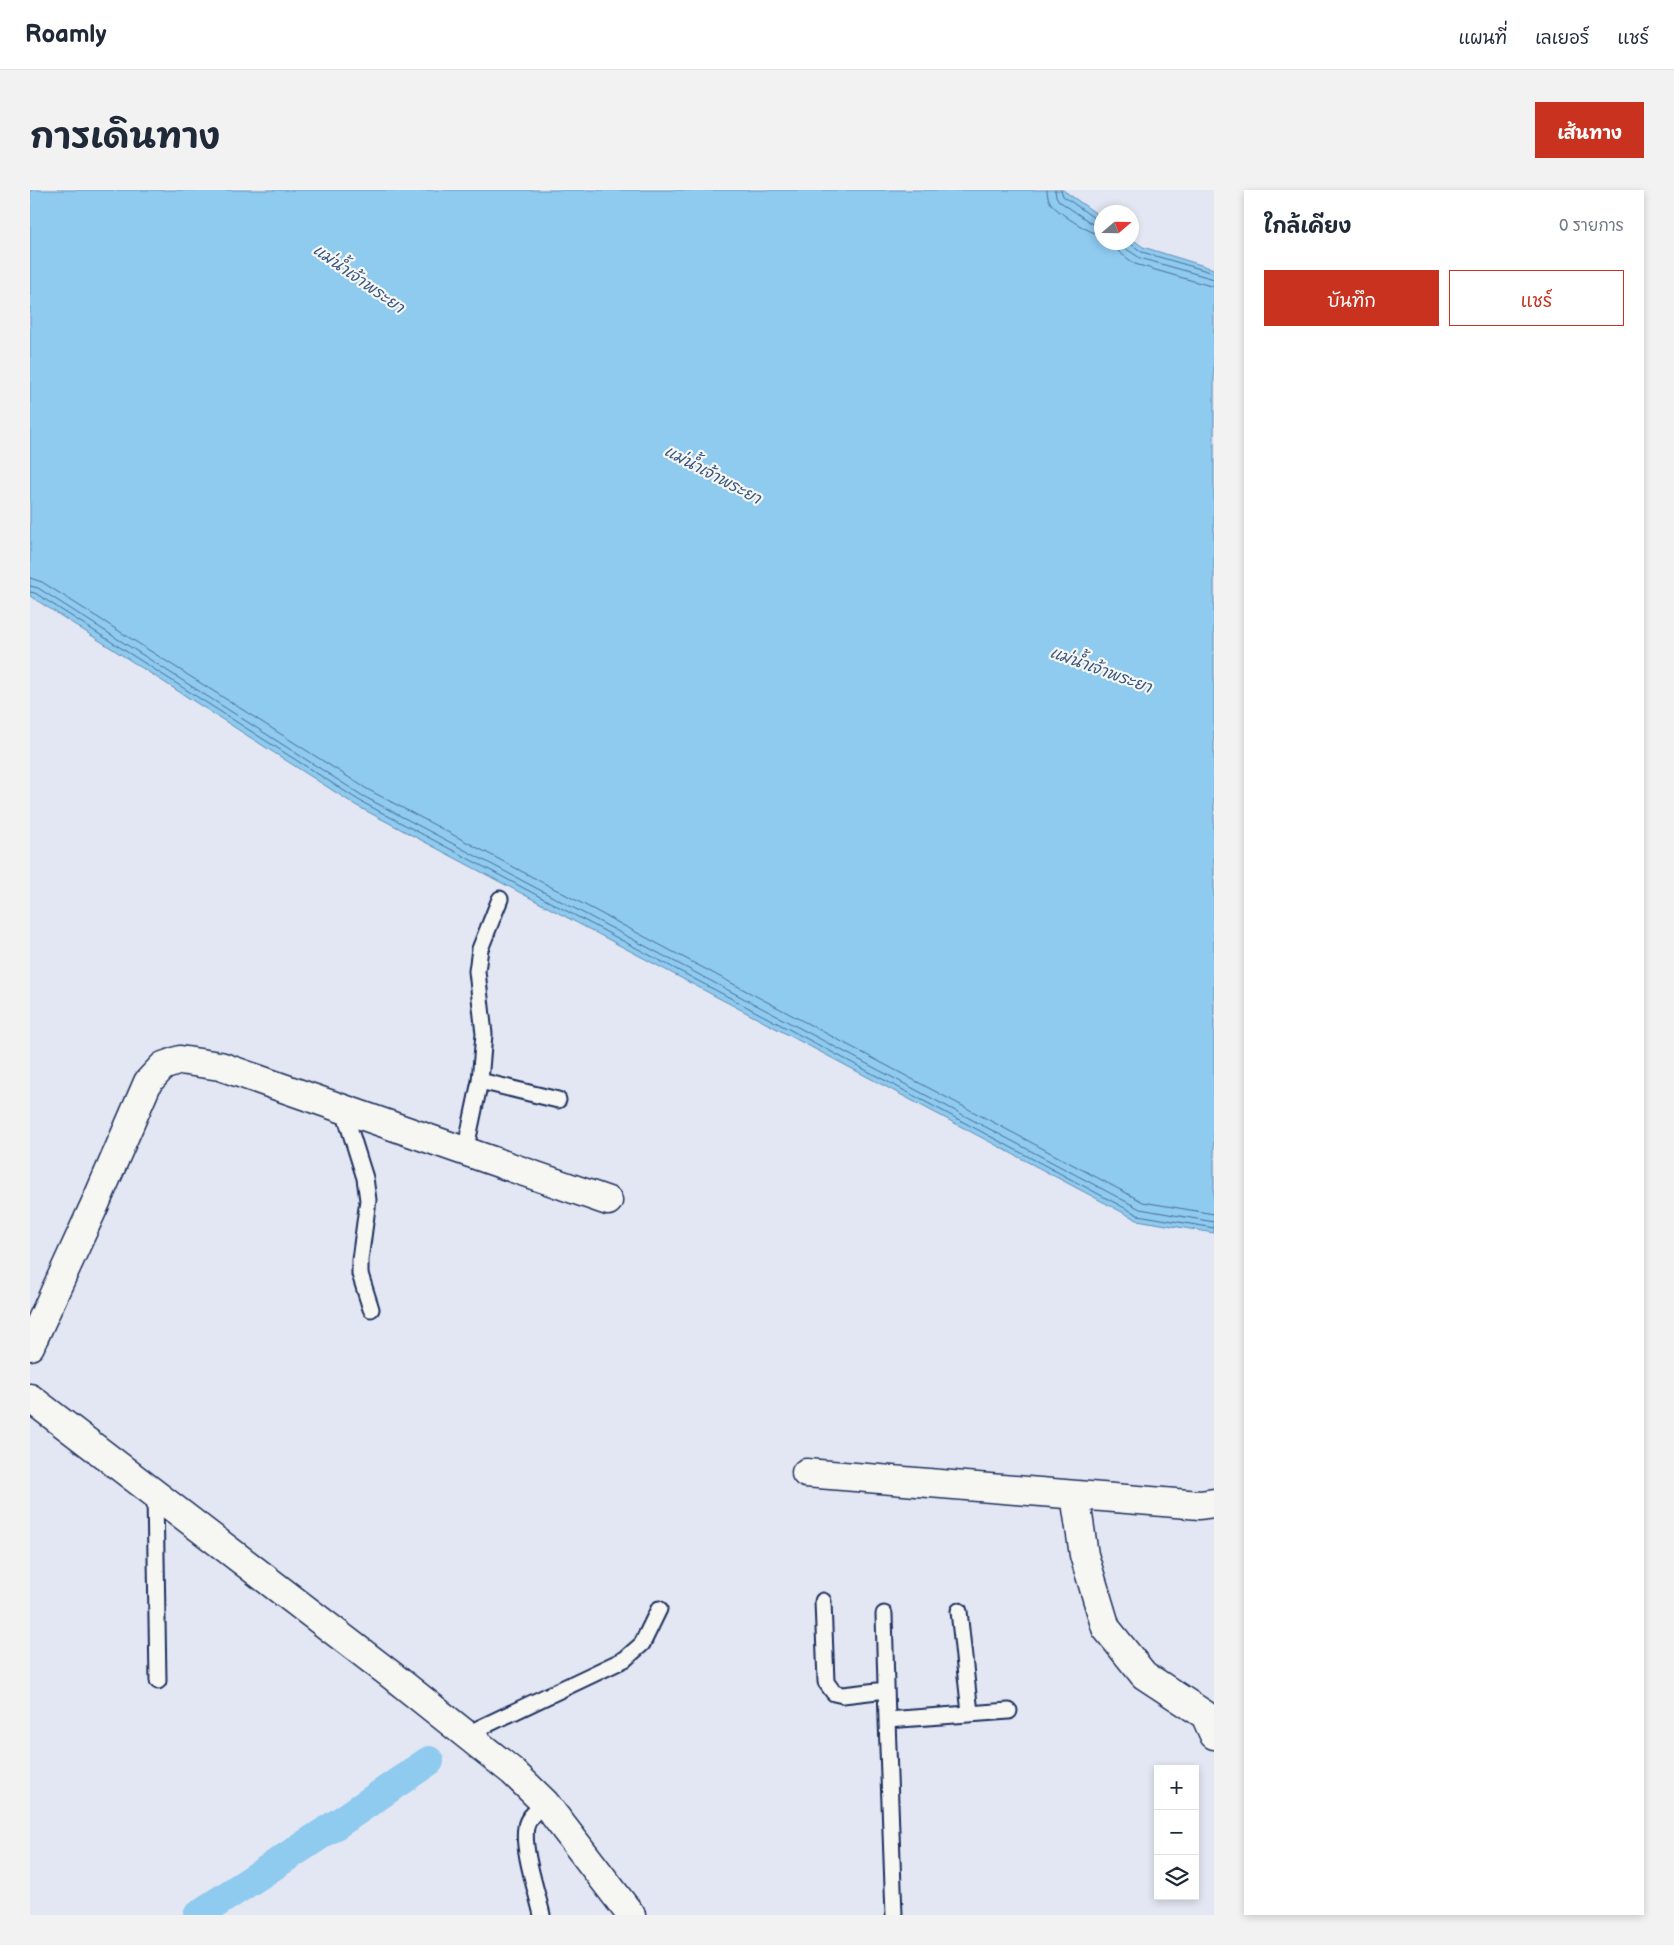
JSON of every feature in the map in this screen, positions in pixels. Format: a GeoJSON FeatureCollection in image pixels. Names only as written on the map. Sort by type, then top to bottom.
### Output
{"type":"FeatureCollection","features":[{"type":"Feature","properties":{"kind":"street"},"geometry":{"type":"LineString","coordinates":[[30,1346],[148,1082],[164,1066],[180,1060],[220,1066],[608,1201]]}},
{"type":"Feature","properties":{"kind":"street"},"geometry":{"type":"LineString","coordinates":[[30,1398],[390,1674],[512,1772],[545,1803],[631,1915]]}},
{"type":"Feature","properties":{"kind":"street"},"geometry":{"type":"LineString","coordinates":[[806,1473],[1200,1505],[1214,1503]]}},
{"type":"Feature","properties":{"kind":"street"},"geometry":{"type":"LineString","coordinates":[[1075,1495],[1084,1555],[1106,1628],[1144,1675],[1205,1715],[1214,1735]]}},
{"type":"Feature","properties":{"kind":"lane"},"geometry":{"type":"LineString","coordinates":[[465,1152],[480,1081],[484,1034],[477,971],[480,949],[500,899]]}},
{"type":"Feature","properties":{"kind":"lane"},"geometry":{"type":"LineString","coordinates":[[480,1081],[558,1100]]}},
{"type":"Feature","properties":{"kind":"lane"},"geometry":{"type":"LineString","coordinates":[[343,1108],[365,1178],[368,1200],[360,1260],[360,1274],[371,1309]]}},
{"type":"Feature","properties":{"kind":"lane"},"geometry":{"type":"LineString","coordinates":[[155,1495],[158,1681]]}},
{"type":"Feature","properties":{"kind":"lane"},"geometry":{"type":"LineString","coordinates":[[823,1602],[826,1682],[834,1693],[843,1695],[886,1690]]}},
{"type":"Feature","properties":{"kind":"lane"},"geometry":{"type":"LineString","coordinates":[[470,1739],[625,1659],[642,1644],[659,1609]]}},
{"type":"Feature","properties":{"kind":"lane"},"geometry":{"type":"LineString","coordinates":[[959,1611],[970,1713]]}},
{"type":"Feature","properties":{"kind":"lane"},"geometry":{"type":"LineString","coordinates":[[884,1614],[886,1720],[894,1915]]}},
{"type":"Feature","properties":{"kind":"lane"},"geometry":{"type":"LineString","coordinates":[[886,1720],[1010,1711]]}},
{"type":"Feature","properties":{"kind":"lane"},"geometry":{"type":"LineString","coordinates":[[542,1915],[526,1847],[526,1826],[530,1816],[545,1803]]}},
{"type":"Feature","properties":{"kind":"water","name":"แม่น้ำเจ้าพระยา"},"geometry":{"type":"Polygon","coordinates":[[[30,190],[1063,190],[1094,212],[1094,250],[1139,250],[1139,244],[1143,247],[1214,269],[1214,1233],[1137,1220],[357,806],[30,596],[30,190]]]}},
{"type":"Feature","properties":{"kind":"waterway"},"geometry":{"type":"LineString","coordinates":[[198,1915],[429,1761]]}}]}
